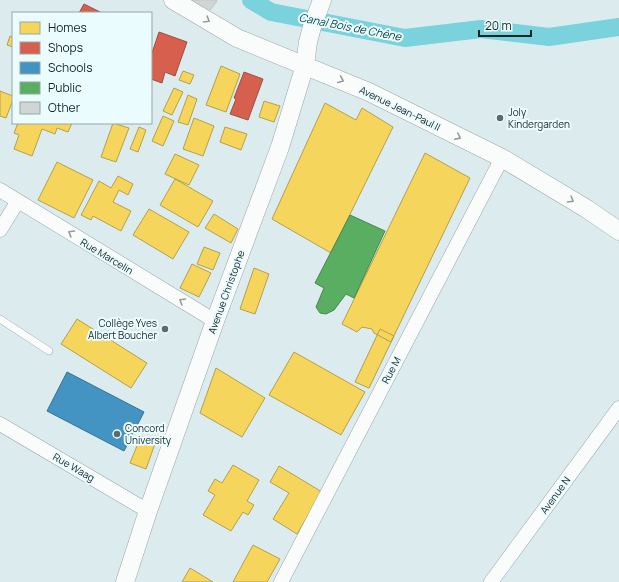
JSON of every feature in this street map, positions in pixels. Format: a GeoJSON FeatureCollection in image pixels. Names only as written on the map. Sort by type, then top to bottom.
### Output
{"type":"FeatureCollection","features":[{"type":"Feature","properties":{"kind":"street","name":"Avenue Jean-Paul II"},"geometry":{"type":"LineString","coordinates":[[173,0],[237,38],[369,92],[502,158],[619,231]]}},
{"type":"Feature","properties":{"kind":"street","name":"Avenue Christophe"},"geometry":{"type":"LineString","coordinates":[[125,582],[148,511],[215,321],[280,147],[305,66],[308,42],[320,5]]}},
{"type":"Feature","properties":{"kind":"street","name":"Rue M"},"geometry":{"type":"LineString","coordinates":[[281,582],[502,158]]}},
{"type":"Feature","properties":{"kind":"street","name":"Rue Marcelin"},"geometry":{"type":"LineString","coordinates":[[0,190],[215,321]]}},
{"type":"Feature","properties":{"kind":"street"},"geometry":{"type":"LineString","coordinates":[[0,230],[18,201]]}},
{"type":"Feature","properties":{"kind":"street","name":"Avenue N"},"geometry":{"type":"LineString","coordinates":[[490,582],[619,408]]}},
{"type":"Feature","properties":{"kind":"street","name":"Rue Waag"},"geometry":{"type":"LineString","coordinates":[[0,424],[148,511]]}},
{"type":"Feature","properties":{"kind":"lane"},"geometry":{"type":"LineString","coordinates":[[0,319],[49,351]]}},
{"type":"Feature","properties":{"kind":"building: Homes"},"geometry":{"type":"Polygon","coordinates":[[[10,36],[12,37],[12,47],[7,45],[10,36]]]}},
{"type":"Feature","properties":{"kind":"building: Homes"},"geometry":{"type":"Polygon","coordinates":[[[221,66],[240,74],[226,112],[206,105],[221,66]]]}},
{"type":"Feature","properties":{"kind":"building: Homes"},"geometry":{"type":"Polygon","coordinates":[[[183,71],[194,75],[190,84],[179,80],[183,71]]]}},
{"type":"Feature","properties":{"kind":"building: Homes"},"geometry":{"type":"Polygon","coordinates":[[[174,88],[183,92],[172,115],[163,111],[174,88]]]}},
{"type":"Feature","properties":{"kind":"building: Homes"},"geometry":{"type":"Polygon","coordinates":[[[0,91],[12,96],[12,103],[6,118],[0,116],[0,91]]]}},
{"type":"Feature","properties":{"kind":"building: Homes"},"geometry":{"type":"Polygon","coordinates":[[[188,95],[197,99],[188,125],[178,122],[188,95]]]}},
{"type":"Feature","properties":{"kind":"building: Homes"},"geometry":{"type":"Polygon","coordinates":[[[264,101],[280,106],[274,122],[259,117],[264,101]]]}},
{"type":"Feature","properties":{"kind":"building: Homes"},"geometry":{"type":"Polygon","coordinates":[[[325,103],[356,120],[362,108],[393,127],[331,253],[272,219],[325,103]]]}},
{"type":"Feature","properties":{"kind":"building: Homes"},"geometry":{"type":"Polygon","coordinates":[[[163,116],[174,121],[163,146],[152,141],[163,116]]]}},
{"type":"Feature","properties":{"kind":"building: Homes"},"geometry":{"type":"Polygon","coordinates":[[[194,118],[214,126],[203,156],[183,149],[194,118]]]}},
{"type":"Feature","properties":{"kind":"building: Homes"},"geometry":{"type":"Polygon","coordinates":[[[18,124],[72,124],[68,132],[57,128],[55,134],[42,129],[32,156],[14,149],[19,135],[14,133],[18,124]]]}},
{"type":"Feature","properties":{"kind":"building: Homes"},"geometry":{"type":"Polygon","coordinates":[[[113,124],[129,128],[116,162],[101,157],[113,124]]]}},
{"type":"Feature","properties":{"kind":"building: Homes"},"geometry":{"type":"Polygon","coordinates":[[[139,127],[146,130],[138,152],[130,149],[139,127]]]}},
{"type":"Feature","properties":{"kind":"building: Homes"},"geometry":{"type":"Polygon","coordinates":[[[225,127],[247,134],[241,150],[220,142],[225,127]]]}},
{"type":"Feature","properties":{"kind":"building: Homes"},"geometry":{"type":"Polygon","coordinates":[[[425,153],[470,178],[391,342],[374,333],[372,329],[362,327],[357,332],[342,324],[425,153]]]}},
{"type":"Feature","properties":{"kind":"building: Homes"},"geometry":{"type":"Polygon","coordinates":[[[175,154],[199,165],[189,185],[165,174],[175,154]]]}},
{"type":"Feature","properties":{"kind":"building: Homes"},"geometry":{"type":"Polygon","coordinates":[[[57,162],[93,180],[74,218],[38,200],[57,162]]]}},
{"type":"Feature","properties":{"kind":"building: Homes"},"geometry":{"type":"Polygon","coordinates":[[[118,176],[133,184],[128,195],[119,190],[113,202],[131,211],[121,231],[93,216],[91,220],[81,215],[99,181],[111,188],[118,176]]]}},
{"type":"Feature","properties":{"kind":"building: Homes"},"geometry":{"type":"Polygon","coordinates":[[[175,179],[213,201],[198,227],[160,205],[175,179]]]}},
{"type":"Feature","properties":{"kind":"building: Homes"},"geometry":{"type":"Polygon","coordinates":[[[149,209],[189,232],[173,259],[133,235],[149,209]]]}},
{"type":"Feature","properties":{"kind":"building: Homes"},"geometry":{"type":"Polygon","coordinates":[[[214,214],[238,229],[231,243],[205,228],[214,214]]]}},
{"type":"Feature","properties":{"kind":"building: Homes"},"geometry":{"type":"Polygon","coordinates":[[[204,247],[220,253],[213,270],[197,264],[204,247]]]}},
{"type":"Feature","properties":{"kind":"building: Homes"},"geometry":{"type":"Polygon","coordinates":[[[192,264],[211,273],[199,297],[180,288],[192,264]]]}},
{"type":"Feature","properties":{"kind":"building: Homes"},"geometry":{"type":"Polygon","coordinates":[[[254,268],[269,274],[255,314],[240,309],[254,268]]]}},
{"type":"Feature","properties":{"kind":"building: Homes"},"geometry":{"type":"Polygon","coordinates":[[[77,319],[147,363],[131,388],[61,344],[77,319]]]}},
{"type":"Feature","properties":{"kind":"building: Homes"},"geometry":{"type":"Polygon","coordinates":[[[380,329],[394,336],[369,388],[355,382],[380,329]]]}},
{"type":"Feature","properties":{"kind":"building: Homes"},"geometry":{"type":"Polygon","coordinates":[[[294,352],[365,392],[341,435],[269,395],[294,352]]]}},
{"type":"Feature","properties":{"kind":"building: Homes"},"geometry":{"type":"Polygon","coordinates":[[[216,368],[265,398],[242,437],[200,413],[216,368]]]}},
{"type":"Feature","properties":{"kind":"building: Homes"},"geometry":{"type":"Polygon","coordinates":[[[141,436],[156,441],[146,469],[130,463],[141,436]]]}},
{"type":"Feature","properties":{"kind":"building: Homes"},"geometry":{"type":"Polygon","coordinates":[[[233,465],[259,480],[247,501],[254,505],[248,515],[243,512],[231,531],[203,515],[215,495],[208,491],[215,479],[222,483],[233,465]]]}},
{"type":"Feature","properties":{"kind":"building: Homes"},"geometry":{"type":"Polygon","coordinates":[[[279,466],[322,492],[297,534],[273,519],[289,493],[270,482],[279,466]]]}},
{"type":"Feature","properties":{"kind":"building: Homes"},"geometry":{"type":"Polygon","coordinates":[[[253,545],[280,559],[267,582],[233,582],[253,545]]]}},
{"type":"Feature","properties":{"kind":"building: Homes"},"geometry":{"type":"Polygon","coordinates":[[[190,568],[213,582],[182,582],[190,568]]]}},
{"type":"Feature","properties":{"kind":"building: Shops"},"geometry":{"type":"Polygon","coordinates":[[[84,4],[100,12],[80,12],[84,4]]]}},
{"type":"Feature","properties":{"kind":"building: Shops"},"geometry":{"type":"Polygon","coordinates":[[[159,32],[187,42],[175,76],[165,72],[162,83],[152,79],[152,53],[159,32]]]}},
{"type":"Feature","properties":{"kind":"building: Shops"},"geometry":{"type":"Polygon","coordinates":[[[244,72],[263,79],[248,120],[230,114],[236,99],[234,98],[244,72]]]}},
{"type":"Feature","properties":{"kind":"building: Schools"},"geometry":{"type":"Polygon","coordinates":[[[67,372],[144,412],[124,451],[47,411],[67,372]]]}},
{"type":"Feature","properties":{"kind":"building: Public"},"geometry":{"type":"Polygon","coordinates":[[[350,215],[385,231],[354,298],[346,294],[334,310],[326,314],[320,313],[316,307],[324,288],[315,283],[350,215]]]}},
{"type":"Feature","properties":{"kind":"building: Other"},"geometry":{"type":"Polygon","coordinates":[[[186,0],[216,0],[217,1],[207,14],[186,0]]]}},
{"type":"Feature","properties":{"kind":"waterway","name":"Canal Bois de Chêne"},"geometry":{"type":"LineString","coordinates":[[251,0],[271,12],[405,38],[481,29],[549,37],[619,27]]}},
{"type":"Feature","properties":{"kind":"place","name":"Joly Kindergarden"},"geometry":{"type":"Point","coordinates":[500,118]}},
{"type":"Feature","properties":{"kind":"place","name":"Collège Yves Albert Boucher"},"geometry":{"type":"Point","coordinates":[165,329]}},
{"type":"Feature","properties":{"kind":"place","name":"Concord University"},"geometry":{"type":"Point","coordinates":[117,434]}}]}
